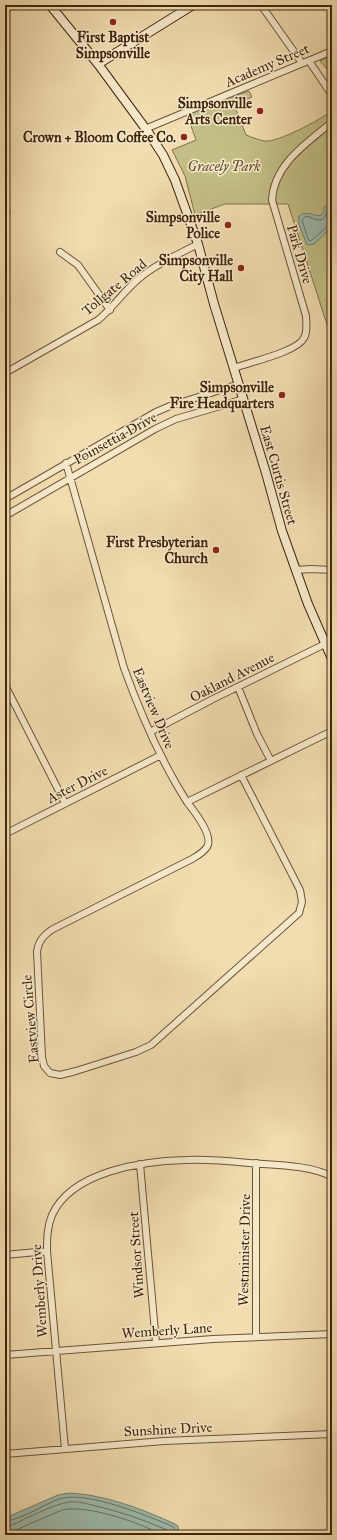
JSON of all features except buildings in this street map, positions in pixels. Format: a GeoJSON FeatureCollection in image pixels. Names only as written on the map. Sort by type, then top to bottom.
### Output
{"type":"FeatureCollection","features":[{"type":"Feature","properties":{"kind":"main road","name":"East Curtis Street"},"geometry":{"type":"LineString","coordinates":[[50,5],[98,64],[145,129],[162,155],[175,180],[198,244],[282,532],[308,604],[332,659]]}},
{"type":"Feature","properties":{"kind":"main road"},"geometry":{"type":"LineString","coordinates":[[98,64],[193,5]]}},
{"type":"Feature","properties":{"kind":"street"},"geometry":{"type":"LineString","coordinates":[[261,5],[302,63]]}},
{"type":"Feature","properties":{"kind":"street","name":"Academy Street"},"geometry":{"type":"LineString","coordinates":[[145,129],[332,51]]}},
{"type":"Feature","properties":{"kind":"street"},"geometry":{"type":"LineString","coordinates":[[309,61],[332,95]]}},
{"type":"Feature","properties":{"kind":"street","name":"Park Drive"},"geometry":{"type":"LineString","coordinates":[[234,368],[278,354],[297,345],[304,338],[307,327],[306,316],[272,200],[273,188],[280,172],[287,162],[332,122]]}},
{"type":"Feature","properties":{"kind":"street","name":"Tollgate Road"},"geometry":{"type":"LineString","coordinates":[[5,373],[98,320],[110,310],[143,275],[198,244]]}},
{"type":"Feature","properties":{"kind":"street"},"geometry":{"type":"LineString","coordinates":[[60,252],[78,265],[110,310]]}},
{"type":"Feature","properties":{"kind":"street","name":"Poinsettia Drive"},"geometry":{"type":"LineString","coordinates":[[5,499],[156,412],[170,406],[239,384]]}},
{"type":"Feature","properties":{"kind":"street","name":"Poinsettia Drive"},"geometry":{"type":"LineString","coordinates":[[5,516],[155,429],[176,419],[244,399]]}},
{"type":"Feature","properties":{"kind":"street","name":"Eastview Drive"},"geometry":{"type":"LineString","coordinates":[[66,463],[124,668],[132,691],[160,755],[187,802]]}},
{"type":"Feature","properties":{"kind":"street"},"geometry":{"type":"LineString","coordinates":[[296,570],[332,570]]}},
{"type":"Feature","properties":{"kind":"street","name":"Oakland Avenue"},"geometry":{"type":"LineString","coordinates":[[150,732],[326,644]]}},
{"type":"Feature","properties":{"kind":"street"},"geometry":{"type":"LineString","coordinates":[[5,685],[65,803]]}},
{"type":"Feature","properties":{"kind":"street"},"geometry":{"type":"LineString","coordinates":[[238,687],[257,734],[271,761]]}},
{"type":"Feature","properties":{"kind":"street"},"geometry":{"type":"LineString","coordinates":[[187,802],[332,731]]}},
{"type":"Feature","properties":{"kind":"street","name":"Aster Drive"},"geometry":{"type":"LineString","coordinates":[[5,834],[160,755]]}},
{"type":"Feature","properties":{"kind":"street","name":"Eastview Circle"},"geometry":{"type":"LineString","coordinates":[[187,802],[200,820],[208,838],[208,844],[204,851],[192,859],[53,929],[44,935],[39,942],[37,951],[42,1057],[44,1066],[50,1073],[60,1075],[136,1052],[151,1045],[299,913],[302,900],[300,890],[241,775]]}},
{"type":"Feature","properties":{"kind":"street","name":"Wemberly Drive"},"geometry":{"type":"LineString","coordinates":[[65,1449],[47,1251],[51,1217],[58,1205],[68,1194],[81,1184],[96,1177],[140,1164],[187,1160],[256,1163],[311,1169],[332,1177]]}},
{"type":"Feature","properties":{"kind":"street","name":"Westminister Drive"},"geometry":{"type":"LineString","coordinates":[[256,1163],[256,1337]]}},
{"type":"Feature","properties":{"kind":"street","name":"Windsor Street"},"geometry":{"type":"LineString","coordinates":[[140,1164],[156,1343]]}},
{"type":"Feature","properties":{"kind":"street"},"geometry":{"type":"LineString","coordinates":[[5,1254],[47,1251]]}},
{"type":"Feature","properties":{"kind":"street","name":"Wemberly Lane"},"geometry":{"type":"LineString","coordinates":[[5,1355],[156,1343],[332,1334]]}},
{"type":"Feature","properties":{"kind":"street","name":"Sunshine Drive"},"geometry":{"type":"LineString","coordinates":[[5,1454],[164,1441],[332,1434]]}},
{"type":"Feature","properties":{"kind":"green space"},"geometry":{"type":"Polygon","coordinates":[[[332,56],[332,75],[320,61],[332,56]]]}},
{"type":"Feature","properties":{"kind":"green space","name":"Gracely Park"},"geometry":{"type":"Polygon","coordinates":[[[249,91],[252,97],[234,105],[246,135],[262,141],[270,141],[288,135],[332,111],[332,340],[288,204],[225,204],[195,215],[185,176],[172,150],[196,140],[186,112],[249,91]]]}},
{"type":"Feature","properties":{"kind":"water"},"geometry":{"type":"Polygon","coordinates":[[[332,202],[331,228],[314,244],[307,245],[299,224],[299,216],[306,213],[319,216],[324,212],[324,207],[332,202]]]}},
{"type":"Feature","properties":{"kind":"water"},"geometry":{"type":"Polygon","coordinates":[[[69,1493],[97,1497],[137,1508],[175,1524],[178,1526],[179,1533],[178,1535],[5,1535],[5,1518],[58,1495],[69,1493]]]}},
{"type":"Feature","properties":{"kind":"waterway"},"geometry":{"type":"LineString","coordinates":[[5,217],[10,211]]}},
{"type":"Feature","properties":{"kind":"place","name":"First Baptist Simpsonville"},"geometry":{"type":"Point","coordinates":[113,22]}},
{"type":"Feature","properties":{"kind":"place","name":"Simpsonville Arts Center"},"geometry":{"type":"Point","coordinates":[260,111]}},
{"type":"Feature","properties":{"kind":"place","name":"Crown + Bloom Coffee Co."},"geometry":{"type":"Point","coordinates":[184,137]}},
{"type":"Feature","properties":{"kind":"place","name":"Simpsonville Police"},"geometry":{"type":"Point","coordinates":[228,225]}},
{"type":"Feature","properties":{"kind":"place","name":"Simpsonville City Hall"},"geometry":{"type":"Point","coordinates":[241,268]}},
{"type":"Feature","properties":{"kind":"place","name":"Simpsonville Fire Headquarters"},"geometry":{"type":"Point","coordinates":[282,395]}},
{"type":"Feature","properties":{"kind":"place","name":"First Presbyterian Church"},"geometry":{"type":"Point","coordinates":[216,550]}}]}
